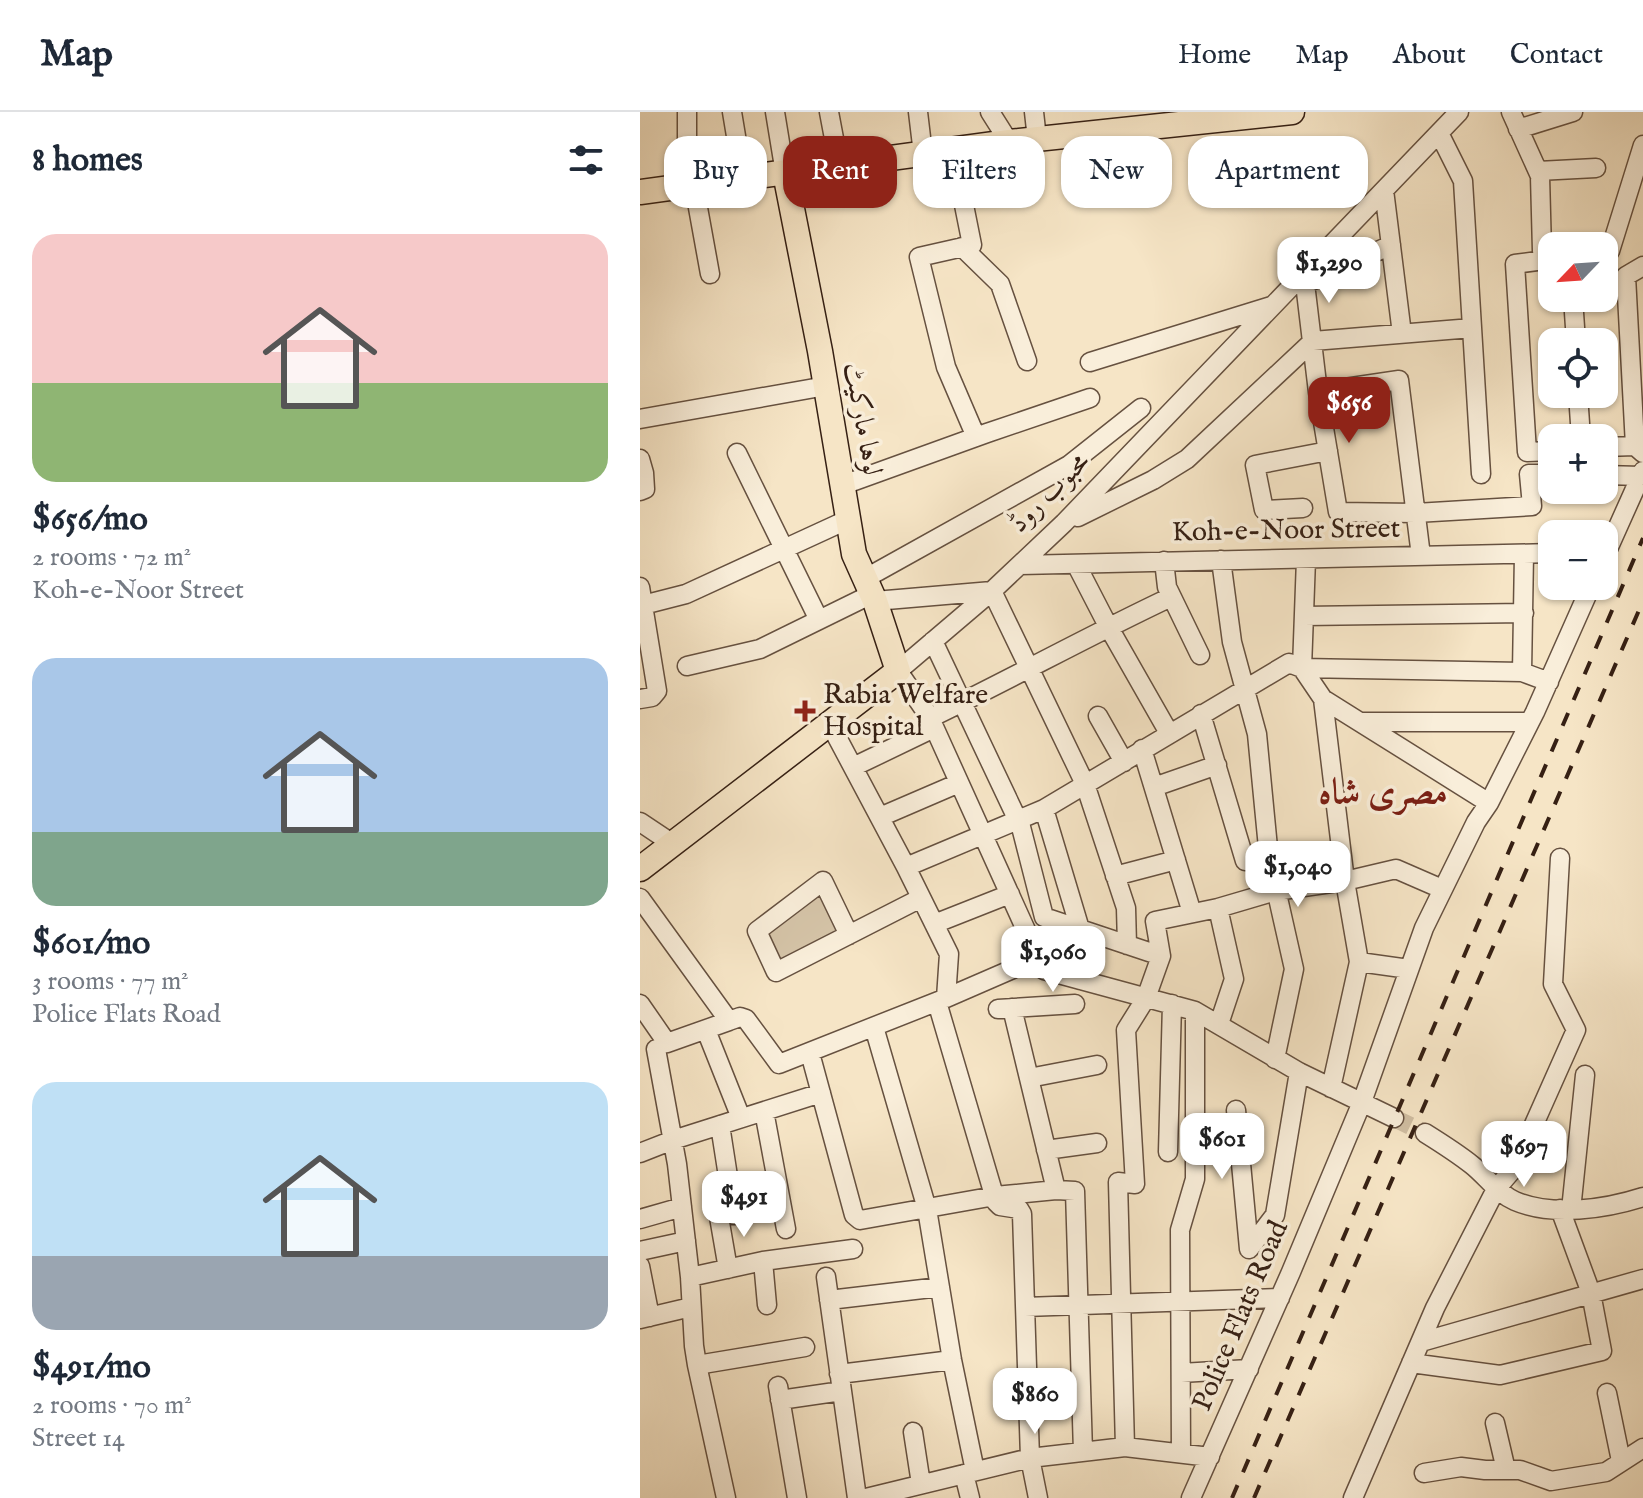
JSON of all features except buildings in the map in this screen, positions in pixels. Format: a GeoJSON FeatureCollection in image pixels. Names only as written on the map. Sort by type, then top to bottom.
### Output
{"type":"FeatureCollection","features":[{"type":"Feature","properties":{"kind":"main road"},"geometry":{"type":"LineString","coordinates":[[1045,138],[1192,118],[1282,113]]}},
{"type":"Feature","properties":{"kind":"main road"},"geometry":{"type":"LineString","coordinates":[[640,192],[664,189]]}},
{"type":"Feature","properties":{"kind":"main road","name":"لوہا مارکیٹ"},"geometry":{"type":"LineString","coordinates":[[792,208],[854,554],[871,591],[898,671]]}},
{"type":"Feature","properties":{"kind":"main road","name":"محبوب روڈ"},"geometry":{"type":"LineString","coordinates":[[640,869],[898,671]]}},
{"type":"Feature","properties":{"kind":"street"},"geometry":{"type":"LineString","coordinates":[[687,112],[687,136]]}},
{"type":"Feature","properties":{"kind":"street"},"geometry":{"type":"LineString","coordinates":[[732,112],[736,136]]}},
{"type":"Feature","properties":{"kind":"street"},"geometry":{"type":"LineString","coordinates":[[775,112],[783,161]]}},
{"type":"Feature","properties":{"kind":"street"},"geometry":{"type":"LineString","coordinates":[[829,112],[834,136]]}},
{"type":"Feature","properties":{"kind":"street"},"geometry":{"type":"LineString","coordinates":[[918,112],[921,136]]}},
{"type":"Feature","properties":{"kind":"street"},"geometry":{"type":"LineString","coordinates":[[990,112],[1005,136]]}},
{"type":"Feature","properties":{"kind":"street"},"geometry":{"type":"LineString","coordinates":[[1034,112],[1037,136]]}},
{"type":"Feature","properties":{"kind":"street","name":"محبوب روڈ"},"geometry":{"type":"LineString","coordinates":[[898,671],[992,591],[1064,523],[1275,304],[1304,279],[1459,112]]}},
{"type":"Feature","properties":{"kind":"street"},"geometry":{"type":"LineString","coordinates":[[1545,232],[1540,176],[1514,120],[1573,112]]}},
{"type":"Feature","properties":{"kind":"street"},"geometry":{"type":"LineString","coordinates":[[1439,133],[1463,181],[1481,474]]}},
{"type":"Feature","properties":{"kind":"street"},"geometry":{"type":"LineString","coordinates":[[1614,232],[1643,145]]}},
{"type":"Feature","properties":{"kind":"street"},"geometry":{"type":"LineString","coordinates":[[1538,171],[1596,168]]}},
{"type":"Feature","properties":{"kind":"street"},"geometry":{"type":"LineString","coordinates":[[1384,190],[1402,334]]}},
{"type":"Feature","properties":{"kind":"street"},"geometry":{"type":"LineString","coordinates":[[699,208],[710,274]]}},
{"type":"Feature","properties":{"kind":"street"},"geometry":{"type":"LineString","coordinates":[[965,208],[972,245],[919,257],[946,367],[976,437]]}},
{"type":"Feature","properties":{"kind":"street"},"geometry":{"type":"LineString","coordinates":[[1391,245],[1304,279],[1318,392],[1338,512],[1416,513],[1532,506],[1529,474],[1538,474]]}},
{"type":"Feature","properties":{"kind":"street"},"geometry":{"type":"LineString","coordinates":[[962,247],[1000,284],[1027,361]]}},
{"type":"Feature","properties":{"kind":"street"},"geometry":{"type":"LineString","coordinates":[[1618,256],[1643,265]]}},
{"type":"Feature","properties":{"kind":"street"},"geometry":{"type":"LineString","coordinates":[[1538,258],[1515,264],[1527,452],[1538,452]]}},
{"type":"Feature","properties":{"kind":"street"},"geometry":{"type":"LineString","coordinates":[[1618,448],[1639,450],[1626,276],[1643,265]]}},
{"type":"Feature","properties":{"kind":"street"},"geometry":{"type":"LineString","coordinates":[[1090,362],[1275,304]]}},
{"type":"Feature","properties":{"kind":"street"},"geometry":{"type":"LineString","coordinates":[[1064,523],[1153,480],[1187,459],[1313,341],[1472,328]]}},
{"type":"Feature","properties":{"kind":"street"},"geometry":{"type":"LineString","coordinates":[[1318,392],[1399,380],[1421,556]]}},
{"type":"Feature","properties":{"kind":"street"},"geometry":{"type":"LineString","coordinates":[[640,419],[826,386]]}},
{"type":"Feature","properties":{"kind":"street"},"geometry":{"type":"LineString","coordinates":[[843,485],[1090,398]]}},
{"type":"Feature","properties":{"kind":"street"},"geometry":{"type":"LineString","coordinates":[[687,666],[760,649],[871,591],[1069,465],[1141,408]]}},
{"type":"Feature","properties":{"kind":"street"},"geometry":{"type":"LineString","coordinates":[[1303,508],[1264,510],[1255,465],[1328,451]]}},
{"type":"Feature","properties":{"kind":"street"},"geometry":{"type":"LineString","coordinates":[[737,453],[819,620]]}},
{"type":"Feature","properties":{"kind":"street"},"geometry":{"type":"LineString","coordinates":[[640,459],[645,489],[640,491]]}},
{"type":"Feature","properties":{"kind":"street"},"geometry":{"type":"LineString","coordinates":[[1618,474],[1642,473],[1618,526]]}},
{"type":"Feature","properties":{"kind":"street"},"geometry":{"type":"LineString","coordinates":[[640,699],[652,697],[657,691],[641,596],[686,594],[849,519]]}},
{"type":"Feature","properties":{"kind":"street"},"geometry":{"type":"LineString","coordinates":[[1522,672],[1524,554]]}},
{"type":"Feature","properties":{"kind":"street","name":"Koh-e-Noor Street"},"geometry":{"type":"LineString","coordinates":[[1020,565],[1538,554]]}},
{"type":"Feature","properties":{"kind":"street"},"geometry":{"type":"LineString","coordinates":[[1306,559],[1302,668],[1323,699],[1489,803]]}},
{"type":"Feature","properties":{"kind":"street"},"geometry":{"type":"LineString","coordinates":[[1221,560],[1232,642],[1257,734],[1269,858],[1294,969],[1275,1059]]}},
{"type":"Feature","properties":{"kind":"street"},"geometry":{"type":"LineString","coordinates":[[1164,561],[1167,587],[1200,655]]}},
{"type":"Feature","properties":{"kind":"street"},"geometry":{"type":"LineString","coordinates":[[1076,564],[1169,733]]}},
{"type":"Feature","properties":{"kind":"street"},"geometry":{"type":"LineString","coordinates":[[871,591],[992,591],[1085,784],[1126,908],[1127,945]]}},
{"type":"Feature","properties":{"kind":"street"},"geometry":{"type":"LineString","coordinates":[[853,767],[932,723],[962,702],[1171,597]]}},
{"type":"Feature","properties":{"kind":"street","name":"Police Flats Road"},"geometry":{"type":"LineString","coordinates":[[1191,1498],[1280,1298],[1362,1102],[1424,928],[1530,722],[1585,600]]}},
{"type":"Feature","properties":{"kind":"street"},"geometry":{"type":"LineString","coordinates":[[1304,616],[1524,613]]}},
{"type":"Feature","properties":{"kind":"street"},"geometry":{"type":"LineString","coordinates":[[933,641],[1021,827],[1044,917],[1161,956]]}},
{"type":"Feature","properties":{"kind":"street"},"geometry":{"type":"LineString","coordinates":[[906,867],[1044,809],[1289,663],[1302,668],[1522,672],[1549,682]]}},
{"type":"Feature","properties":{"kind":"street"},"geometry":{"type":"LineString","coordinates":[[898,671],[932,723],[1044,970],[1195,1011],[1299,1072],[1394,1118]]}},
{"type":"Feature","properties":{"kind":"street"},"geometry":{"type":"LineString","coordinates":[[1323,699],[1345,881],[1359,962],[1331,1088]]}},
{"type":"Feature","properties":{"kind":"street"},"geometry":{"type":"LineString","coordinates":[[1201,714],[1245,861],[1269,858]]}},
{"type":"Feature","properties":{"kind":"street"},"geometry":{"type":"LineString","coordinates":[[1098,716],[1124,762]]}},
{"type":"Feature","properties":{"kind":"street"},"geometry":{"type":"LineString","coordinates":[[1360,722],[1530,722]]}},
{"type":"Feature","properties":{"kind":"street"},"geometry":{"type":"LineString","coordinates":[[830,724],[949,954],[942,1000],[997,1205],[1021,1211],[1030,1458],[1038,1498]]}},
{"type":"Feature","properties":{"kind":"street"},"geometry":{"type":"LineString","coordinates":[[1142,749],[1192,913]]}},
{"type":"Feature","properties":{"kind":"street"},"geometry":{"type":"LineString","coordinates":[[1154,787],[1217,765]]}},
{"type":"Feature","properties":{"kind":"street"},"geometry":{"type":"LineString","coordinates":[[880,817],[959,783]]}},
{"type":"Feature","properties":{"kind":"street"},"geometry":{"type":"LineString","coordinates":[[1044,809],[1089,932],[1080,980]]}},
{"type":"Feature","properties":{"kind":"street"},"geometry":{"type":"LineString","coordinates":[[640,822],[673,844]]}},
{"type":"Feature","properties":{"kind":"street"},"geometry":{"type":"LineString","coordinates":[[1353,1498],[1435,1308],[1496,1189],[1515,1167],[1576,1030],[1553,984],[1560,858]]}},
{"type":"Feature","properties":{"kind":"street"},"geometry":{"type":"LineString","coordinates":[[1115,876],[1176,860]]}},
{"type":"Feature","properties":{"kind":"street"},"geometry":{"type":"LineString","coordinates":[[1125,1447],[1118,1182],[1135,1184],[1126,1030],[1146,998],[1161,956],[1155,921],[1218,908],[1276,891],[1345,881],[1396,869],[1442,889]]}},
{"type":"Feature","properties":{"kind":"street"},"geometry":{"type":"LineString","coordinates":[[849,935],[823,881],[757,931],[776,972],[849,935],[921,898]]}},
{"type":"Feature","properties":{"kind":"street"},"geometry":{"type":"LineString","coordinates":[[934,924],[1010,894]]}},
{"type":"Feature","properties":{"kind":"street"},"geometry":{"type":"LineString","coordinates":[[640,898],[729,1021]]}},
{"type":"Feature","properties":{"kind":"street"},"geometry":{"type":"LineString","coordinates":[[1218,908],[1234,979],[1219,1024]]}},
{"type":"Feature","properties":{"kind":"street"},"geometry":{"type":"LineString","coordinates":[[654,1047],[740,1017],[746,1019],[779,1064],[942,1000],[1038,958]]}},
{"type":"Feature","properties":{"kind":"street"},"geometry":{"type":"LineString","coordinates":[[1359,962],[1409,969]]}},
{"type":"Feature","properties":{"kind":"street"},"geometry":{"type":"LineString","coordinates":[[640,1004],[654,1047],[673,1140],[697,1365],[726,1498]]}},
{"type":"Feature","properties":{"kind":"street"},"geometry":{"type":"LineString","coordinates":[[1056,1190],[1029,1078],[1005,1008],[1075,1004]]}},
{"type":"Feature","properties":{"kind":"street"},"geometry":{"type":"LineString","coordinates":[[1168,1152],[1172,1004]]}},
{"type":"Feature","properties":{"kind":"street"},"geometry":{"type":"LineString","coordinates":[[1181,1453],[1180,1230],[1195,1179],[1195,1011]]}},
{"type":"Feature","properties":{"kind":"street"},"geometry":{"type":"LineString","coordinates":[[874,1027],[927,1209],[970,1472],[970,1498]]}},
{"type":"Feature","properties":{"kind":"street"},"geometry":{"type":"LineString","coordinates":[[706,1030],[741,1118]]}},
{"type":"Feature","properties":{"kind":"street"},"geometry":{"type":"LineString","coordinates":[[810,1053],[854,1215],[860,1220],[995,1196],[1056,1190],[1072,1190],[1076,1194],[1083,1452]]}},
{"type":"Feature","properties":{"kind":"street"},"geometry":{"type":"LineString","coordinates":[[1029,1078],[1097,1065]]}},
{"type":"Feature","properties":{"kind":"street"},"geometry":{"type":"LineString","coordinates":[[1236,1110],[1249,1249],[1275,1215],[1299,1072]]}},
{"type":"Feature","properties":{"kind":"street"},"geometry":{"type":"LineString","coordinates":[[1411,1363],[1500,1375],[1602,1351],[1591,1293],[1566,1209],[1585,1075]]}},
{"type":"Feature","properties":{"kind":"street"},"geometry":{"type":"LineString","coordinates":[[640,1153],[821,1093]]}},
{"type":"Feature","properties":{"kind":"street"},"geometry":{"type":"LineString","coordinates":[[764,1111],[786,1229]]}},
{"type":"Feature","properties":{"kind":"street"},"geometry":{"type":"LineString","coordinates":[[720,1125],[728,1269]]}},
{"type":"Feature","properties":{"kind":"street"},"geometry":{"type":"LineString","coordinates":[[1425,1133],[1474,1166],[1496,1189],[1515,1201],[1541,1207],[1597,1209],[1643,1197]]}},
{"type":"Feature","properties":{"kind":"street"},"geometry":{"type":"LineString","coordinates":[[1046,1150],[1097,1143]]}},
{"type":"Feature","properties":{"kind":"street"},"geometry":{"type":"LineString","coordinates":[[640,1219],[682,1207]]}},
{"type":"Feature","properties":{"kind":"street"},"geometry":{"type":"LineString","coordinates":[[640,1251],[686,1241]]}},
{"type":"Feature","properties":{"kind":"street"},"geometry":{"type":"LineString","coordinates":[[690,1277],[763,1261],[853,1249]]}},
{"type":"Feature","properties":{"kind":"street"},"geometry":{"type":"LineString","coordinates":[[763,1261],[767,1305]]}},
{"type":"Feature","properties":{"kind":"street"},"geometry":{"type":"LineString","coordinates":[[640,1266],[645,1318],[691,1307]]}},
{"type":"Feature","properties":{"kind":"street"},"geometry":{"type":"LineString","coordinates":[[826,1277],[857,1498]]}},
{"type":"Feature","properties":{"kind":"street"},"geometry":{"type":"LineString","coordinates":[[1421,1342],[1643,1279]]}},
{"type":"Feature","properties":{"kind":"street"},"geometry":{"type":"LineString","coordinates":[[829,1300],[940,1287]]}},
{"type":"Feature","properties":{"kind":"street"},"geometry":{"type":"LineString","coordinates":[[1025,1307],[1280,1298]]}},
{"type":"Feature","properties":{"kind":"street"},"geometry":{"type":"LineString","coordinates":[[697,1365],[805,1347]]}},
{"type":"Feature","properties":{"kind":"street"},"geometry":{"type":"LineString","coordinates":[[797,1498],[779,1393],[952,1360]]}},
{"type":"Feature","properties":{"kind":"street"},"geometry":{"type":"LineString","coordinates":[[1181,1373],[1249,1369]]}},
{"type":"Feature","properties":{"kind":"street"},"geometry":{"type":"LineString","coordinates":[[1607,1393],[1621,1461]]}},
{"type":"Feature","properties":{"kind":"street"},"geometry":{"type":"LineString","coordinates":[[1495,1423],[1506,1470]]}},
{"type":"Feature","properties":{"kind":"street"},"geometry":{"type":"LineString","coordinates":[[913,1432],[921,1484]]}},
{"type":"Feature","properties":{"kind":"street"},"geometry":{"type":"LineString","coordinates":[[878,1496],[1030,1458],[1125,1447],[1210,1457]]}},
{"type":"Feature","properties":{"kind":"street"},"geometry":{"type":"LineString","coordinates":[[1424,1473],[1461,1467],[1520,1470],[1551,1481],[1606,1472],[1643,1448]]}},
{"type":"Feature","properties":{"kind":"shaded area"},"geometry":{"type":"Polygon","coordinates":[[[823,881],[849,935],[776,972],[757,931],[823,881]]]}},
{"type":"Feature","properties":{"kind":"tunnel"},"geometry":{"type":"LineString","coordinates":[[1394,1118],[1425,1133]]}},
{"type":"Feature","properties":{"kind":"railway"},"geometry":{"type":"LineString","coordinates":[[1232,1498],[1643,538]]}},
{"type":"Feature","properties":{"kind":"railway"},"geometry":{"type":"LineString","coordinates":[[1254,1498],[1643,601]]}},
{"type":"Feature","properties":{"kind":"place","name":"Rabia Welfare Hospital"},"geometry":{"type":"Point","coordinates":[805,711]}},
{"type":"Feature","properties":{"kind":"district","name":"مصری شاہ"},"geometry":{"type":"Point","coordinates":[1383,793]}}]}
